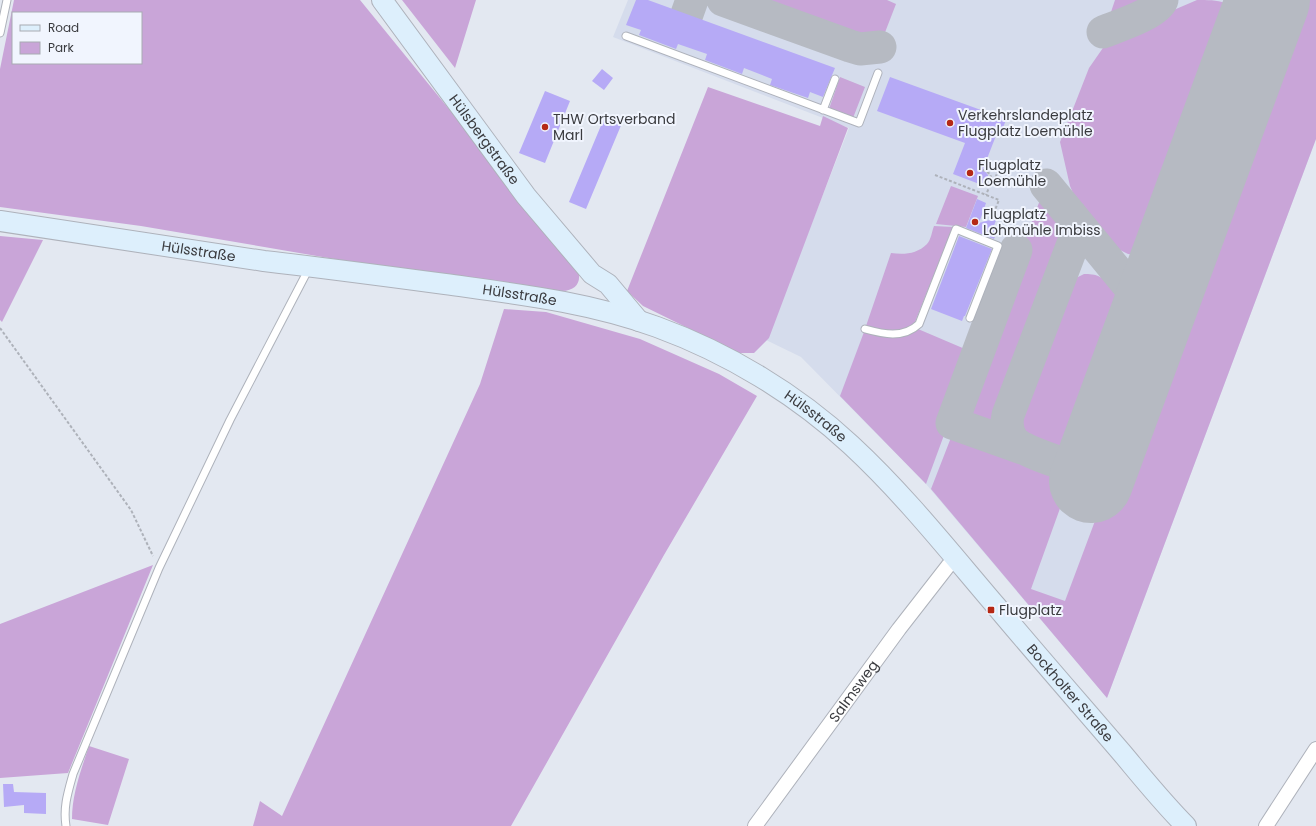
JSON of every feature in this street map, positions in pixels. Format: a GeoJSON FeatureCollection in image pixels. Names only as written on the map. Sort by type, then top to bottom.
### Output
{"type":"FeatureCollection","features":[{"type":"Feature","properties":{"kind":"street","name":"Hülsbergstraße"},"geometry":{"type":"LineString","coordinates":[[382,0],[526,196],[592,274],[608,284],[639,321]]}},
{"type":"Feature","properties":{"kind":"street","name":"Hülsstraße"},"geometry":{"type":"LineString","coordinates":[[0,221],[257,260],[539,296],[586,306],[639,321],[716,352],[763,379],[810,410],[851,444],[886,480],[956,558]]}},
{"type":"Feature","properties":{"kind":"street"},"geometry":{"type":"LineString","coordinates":[[586,306],[592,274]]}},
{"type":"Feature","properties":{"kind":"street","name":"Salmsweg"},"geometry":{"type":"LineString","coordinates":[[755,826],[899,629],[948,566],[956,558]]}},
{"type":"Feature","properties":{"kind":"street","name":"Bockholter Straße"},"geometry":{"type":"LineString","coordinates":[[956,558],[1040,658],[1186,826]]}},
{"type":"Feature","properties":{"kind":"street"},"geometry":{"type":"LineString","coordinates":[[1266,826],[1316,749]]}},
{"type":"Feature","properties":{"kind":"lane"},"geometry":{"type":"LineString","coordinates":[[0,32],[7,0]]}},
{"type":"Feature","properties":{"kind":"lane"},"geometry":{"type":"LineString","coordinates":[[626,36],[859,123],[878,72]]}},
{"type":"Feature","properties":{"kind":"lane"},"geometry":{"type":"LineString","coordinates":[[823,110],[835,79]]}},
{"type":"Feature","properties":{"kind":"lane"},"geometry":{"type":"LineString","coordinates":[[865,329],[893,335],[915,328],[919,324],[956,229],[998,246],[970,318]]}},
{"type":"Feature","properties":{"kind":"lane"},"geometry":{"type":"LineString","coordinates":[[66,826],[64,814],[66,799],[73,774],[159,568],[230,420],[306,274],[308,266]]}},
{"type":"Feature","properties":{"kind":"path"},"geometry":{"type":"LineString","coordinates":[[986,195],[999,168]]}},
{"type":"Feature","properties":{"kind":"path"},"geometry":{"type":"LineString","coordinates":[[983,171],[989,172],[992,180]]}},
{"type":"Feature","properties":{"kind":"path"},"geometry":{"type":"LineString","coordinates":[[935,175],[999,200],[991,220]]}},
{"type":"Feature","properties":{"kind":"path"},"geometry":{"type":"LineString","coordinates":[[0,328],[131,510],[159,568]]}},
{"type":"Feature","properties":{"kind":"shaded area"},"geometry":{"type":"Polygon","coordinates":[[[628,0],[1316,0],[1316,139],[1107,698],[926,484],[801,357],[766,340],[849,128],[613,37],[628,0]]]}},
{"type":"Feature","properties":{"kind":"green space"},"geometry":{"type":"Polygon","coordinates":[[[14,0],[360,0],[576,265],[579,280],[572,289],[562,291],[440,277],[141,226],[0,207],[0,69],[14,0]]]}},
{"type":"Feature","properties":{"kind":"green space"},"geometry":{"type":"Polygon","coordinates":[[[402,0],[476,0],[455,68],[402,0]]]}},
{"type":"Feature","properties":{"kind":"green space"},"geometry":{"type":"Polygon","coordinates":[[[755,0],[887,0],[896,4],[884,35],[865,38],[856,37],[755,0]]]}},
{"type":"Feature","properties":{"kind":"green space"},"geometry":{"type":"Polygon","coordinates":[[[1115,0],[1154,0],[1147,6],[1112,21],[1109,18],[1115,0]]]}},
{"type":"Feature","properties":{"kind":"green space"},"geometry":{"type":"Polygon","coordinates":[[[1197,0],[1219,1],[1231,6],[1239,15],[1241,23],[1160,241],[1152,250],[1140,255],[1128,254],[1118,249],[1073,193],[1060,142],[1089,68],[1105,45],[1127,30],[1197,0]]]}},
{"type":"Feature","properties":{"kind":"green space"},"geometry":{"type":"Polygon","coordinates":[[[1290,0],[1316,0],[1316,139],[1107,698],[931,489],[952,435],[955,432],[1072,475],[1031,589],[1065,601],[1290,0]]]}},
{"type":"Feature","properties":{"kind":"green space"},"geometry":{"type":"Polygon","coordinates":[[[840,77],[865,87],[853,118],[829,109],[840,77]]]}},
{"type":"Feature","properties":{"kind":"green space"},"geometry":{"type":"Polygon","coordinates":[[[708,87],[820,126],[823,116],[848,128],[769,338],[754,353],[739,353],[643,306],[627,291],[708,87]]]}},
{"type":"Feature","properties":{"kind":"green space"},"geometry":{"type":"Polygon","coordinates":[[[951,186],[978,196],[966,227],[936,224],[951,186]]]}},
{"type":"Feature","properties":{"kind":"green space"},"geometry":{"type":"Polygon","coordinates":[[[1040,200],[1053,214],[1063,230],[1065,242],[997,424],[990,428],[981,426],[965,420],[962,418],[960,413],[1040,200]]]}},
{"type":"Feature","properties":{"kind":"green space"},"geometry":{"type":"Polygon","coordinates":[[[934,226],[953,227],[915,322],[904,329],[898,330],[885,330],[866,326],[891,253],[901,254],[919,250],[930,240],[934,226]]]}},
{"type":"Feature","properties":{"kind":"green space"},"geometry":{"type":"Polygon","coordinates":[[[0,236],[43,240],[2,322],[0,320],[0,236]]]}},
{"type":"Feature","properties":{"kind":"green space"},"geometry":{"type":"Polygon","coordinates":[[[1084,274],[1098,276],[1115,289],[1127,308],[1130,320],[1088,436],[1078,447],[1073,450],[1068,452],[1057,452],[1030,442],[1021,434],[1017,423],[1017,408],[1062,292],[1070,281],[1084,274]]]}},
{"type":"Feature","properties":{"kind":"green space"},"geometry":{"type":"Polygon","coordinates":[[[504,309],[546,312],[640,339],[719,374],[757,396],[664,555],[511,826],[253,826],[260,801],[282,816],[480,384],[504,309]]]}},
{"type":"Feature","properties":{"kind":"green space"},"geometry":{"type":"Polygon","coordinates":[[[918,329],[972,352],[972,359],[926,484],[840,396],[864,332],[879,336],[898,337],[918,329]]]}},
{"type":"Feature","properties":{"kind":"green space"},"geometry":{"type":"Polygon","coordinates":[[[153,565],[68,773],[0,778],[0,624],[153,565]]]}},
{"type":"Feature","properties":{"kind":"green space"},"geometry":{"type":"Polygon","coordinates":[[[89,746],[129,759],[108,825],[72,819],[75,791],[89,746]]]}},
{"type":"Feature","properties":{"kind":"building"},"geometry":{"type":"Polygon","coordinates":[[[636,0],[648,0],[835,68],[823,97],[810,92],[808,98],[770,85],[772,79],[744,68],[742,74],[705,60],[707,54],[678,44],[676,49],[639,35],[641,30],[626,25],[636,0]]]}},
{"type":"Feature","properties":{"kind":"building"},"geometry":{"type":"Polygon","coordinates":[[[602,69],[613,78],[604,90],[592,81],[602,69]]]}},
{"type":"Feature","properties":{"kind":"building","name":"Verkehrslandeplatz Flugplatz Loemühle"},"geometry":{"type":"Polygon","coordinates":[[[890,77],[992,114],[997,111],[1003,113],[1006,120],[1002,130],[999,128],[983,169],[988,175],[988,183],[982,185],[953,174],[965,143],[877,111],[890,77]]]}},
{"type":"Feature","properties":{"kind":"building","name":"THW Ortsverband Marl"},"geometry":{"type":"Polygon","coordinates":[[[545,91],[570,101],[545,163],[519,153],[545,91]]]}},
{"type":"Feature","properties":{"kind":"building"},"geometry":{"type":"Polygon","coordinates":[[[605,116],[622,123],[586,209],[569,202],[605,116]]]}},
{"type":"Feature","properties":{"kind":"building"},"geometry":{"type":"Polygon","coordinates":[[[977,199],[986,203],[979,223],[997,218],[993,228],[997,232],[994,239],[966,228],[977,199]]]}},
{"type":"Feature","properties":{"kind":"building"},"geometry":{"type":"Polygon","coordinates":[[[959,236],[992,249],[962,321],[931,309],[959,236]]]}},
{"type":"Feature","properties":{"kind":"building"},"geometry":{"type":"Polygon","coordinates":[[[3,784],[13,784],[14,792],[46,793],[46,814],[24,813],[24,805],[4,807],[3,784]]]}},
{"type":"Feature","properties":{"kind":"taxiway"},"geometry":{"type":"LineString","coordinates":[[687,14],[692,0]]}},
{"type":"Feature","properties":{"kind":"taxiway"},"geometry":{"type":"LineString","coordinates":[[723,0],[860,49],[880,47]]}},
{"type":"Feature","properties":{"kind":"taxiway"},"geometry":{"type":"LineString","coordinates":[[1103,32],[1145,15],[1162,0]]}},
{"type":"Feature","properties":{"kind":"taxiway"},"geometry":{"type":"LineString","coordinates":[[1260,20],[1263,9],[1262,0]]}},
{"type":"Feature","properties":{"kind":"taxiway"},"geometry":{"type":"LineString","coordinates":[[1046,185],[1143,303],[1148,316],[1147,330]]}},
{"type":"Feature","properties":{"kind":"taxiway"},"geometry":{"type":"LineString","coordinates":[[1071,215],[1075,227],[1074,241],[1008,415],[1008,429],[1009,435],[1017,445],[1049,459],[1074,466],[1084,465],[1093,460],[1099,454],[1107,439]]}},
{"type":"Feature","properties":{"kind":"taxiway"},"geometry":{"type":"LineString","coordinates":[[1016,250],[952,423],[1022,448]]}},
{"type":"Feature","properties":{"kind":"taxiway"},"geometry":{"type":"LineString","coordinates":[[1122,277],[1139,284],[1146,285],[1152,283],[1163,274],[1173,259]]}},
{"type":"Feature","properties":{"kind":"runway"},"geometry":{"type":"LineString","coordinates":[[1091,481],[1268,0]]}},
{"type":"Feature","properties":{"kind":"place","name":"Verkehrslandeplatz Flugplatz Loemühle"},"geometry":{"type":"Point","coordinates":[950,123]}},
{"type":"Feature","properties":{"kind":"place","name":"THW Ortsverband Marl"},"geometry":{"type":"Point","coordinates":[545,127]}},
{"type":"Feature","properties":{"kind":"place","name":"Flugplatz Loemühle"},"geometry":{"type":"Point","coordinates":[970,173]}},
{"type":"Feature","properties":{"kind":"place","name":"Flugplatz Lohmühle Imbiss"},"geometry":{"type":"Point","coordinates":[975,222]}},
{"type":"Feature","properties":{"kind":"place","name":"Flugplatz"},"geometry":{"type":"Point","coordinates":[991,610]}}]}
